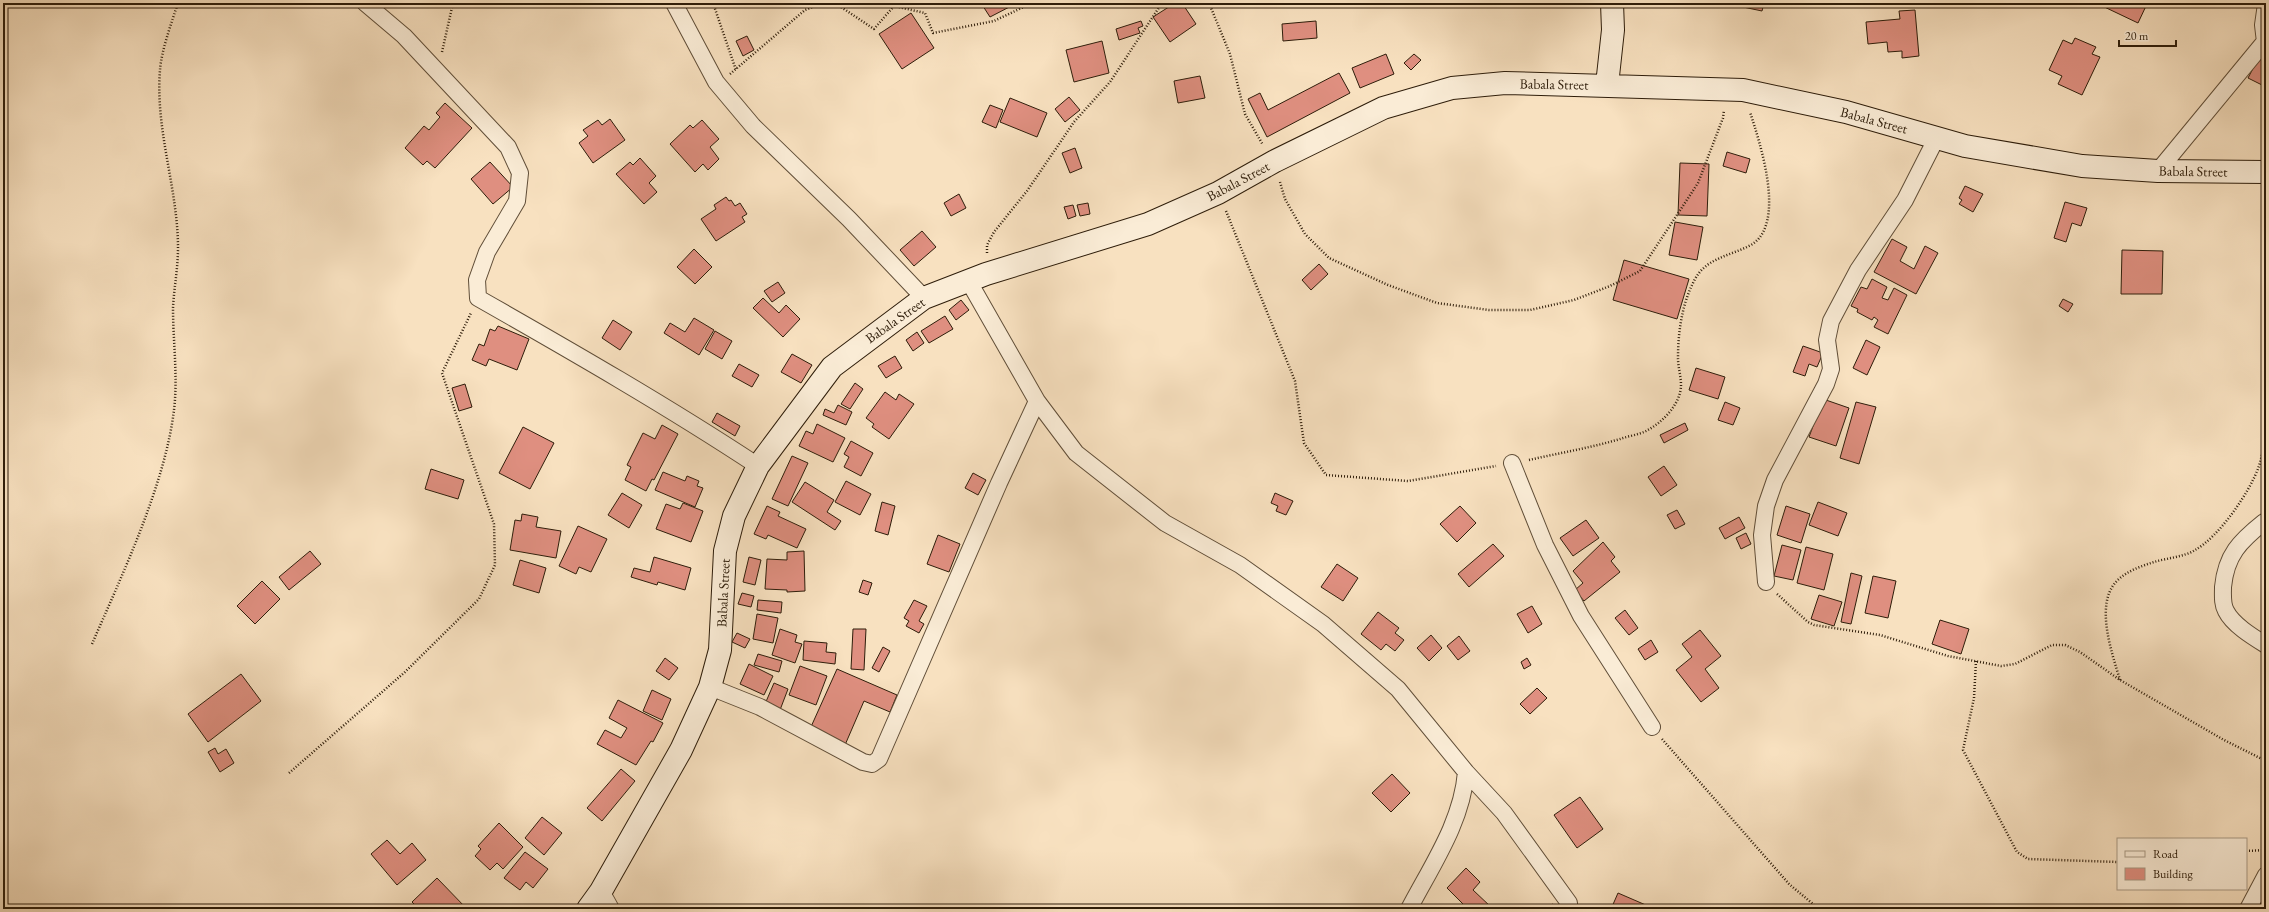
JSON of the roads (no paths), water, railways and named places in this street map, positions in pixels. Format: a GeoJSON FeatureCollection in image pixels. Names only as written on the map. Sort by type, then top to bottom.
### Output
{"type":"FeatureCollection","features":[{"type":"Feature","properties":{"kind":"street"},"geometry":{"type":"LineString","coordinates":[[365,3],[404,36],[508,147],[520,173],[517,201],[487,252],[477,280],[478,298],[670,410],[758,466]]}},
{"type":"Feature","properties":{"kind":"street"},"geometry":{"type":"LineString","coordinates":[[674,3],[716,82],[753,126],[849,219],[924,298]]}},
{"type":"Feature","properties":{"kind":"street"},"geometry":{"type":"LineString","coordinates":[[1607,85],[1613,30],[1612,3]]}},
{"type":"Feature","properties":{"kind":"street"},"geometry":{"type":"LineString","coordinates":[[2158,171],[2265,41],[2263,25],[2266,4]]}},
{"type":"Feature","properties":{"kind":"street","name":"Babala Street"},"geometry":{"type":"LineString","coordinates":[[588,909],[606,900],[681,750],[710,687],[720,650],[726,551],[734,516],[758,466],[832,367],[924,298],[977,277],[1148,224],[1218,193],[1275,161],[1383,108],[1452,88],[1505,83],[1735,90],[1846,112],[1965,146],[2082,166],[2158,171],[2266,172]]}},
{"type":"Feature","properties":{"kind":"street"},"geometry":{"type":"LineString","coordinates":[[1766,582],[1762,535],[1766,506],[1775,480],[1826,384],[1831,369],[1827,340],[1831,321],[1858,270],[1905,200],[1937,137]]}},
{"type":"Feature","properties":{"kind":"street"},"geometry":{"type":"LineString","coordinates":[[977,277],[1037,401],[1076,454],[1165,523],[1240,565],[1316,620],[1398,688],[1466,772],[1504,813],[1541,861],[1569,903],[1568,909]]}},
{"type":"Feature","properties":{"kind":"street"},"geometry":{"type":"LineString","coordinates":[[710,687],[760,707],[863,762],[872,764],[879,759],[999,483],[1037,401]]}},
{"type":"Feature","properties":{"kind":"street"},"geometry":{"type":"LineString","coordinates":[[1512,464],[1545,545],[1581,616],[1652,727]]}},
{"type":"Feature","properties":{"kind":"street"},"geometry":{"type":"LineString","coordinates":[[2264,522],[2247,536],[2229,557],[2223,598],[2226,611],[2240,627],[2266,645]]}},
{"type":"Feature","properties":{"kind":"street"},"geometry":{"type":"LineString","coordinates":[[1409,909],[1455,820],[1464,793],[1466,772]]}},
{"type":"Feature","properties":{"kind":"street"},"geometry":{"type":"LineString","coordinates":[[2248,909],[2266,875]]}}]}
